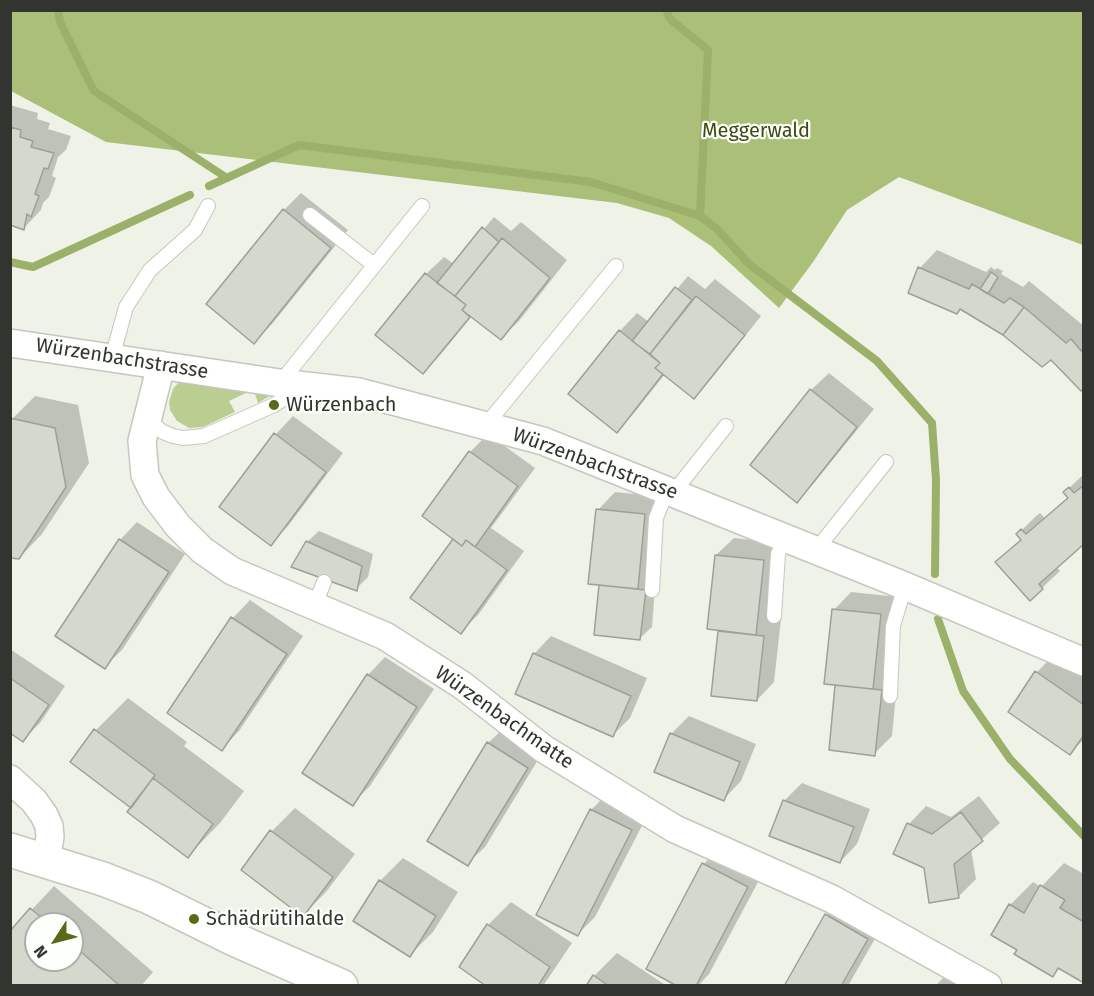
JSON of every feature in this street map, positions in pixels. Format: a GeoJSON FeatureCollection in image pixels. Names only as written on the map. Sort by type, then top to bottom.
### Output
{"type":"FeatureCollection","features":[{"type":"Feature","properties":{"kind":"main road"},"geometry":{"type":"LineString","coordinates":[[10,850],[103,879],[148,897],[236,940],[298,977],[341,986]]}},
{"type":"Feature","properties":{"kind":"street","name":"Würzenbachstrasse"},"geometry":{"type":"LineString","coordinates":[[10,342],[288,384],[359,392],[543,441],[904,586],[1083,662]]}},
{"type":"Feature","properties":{"kind":"street","name":"Würzenbachmatte"},"geometry":{"type":"LineString","coordinates":[[161,365],[142,441],[143,464],[156,497],[178,526],[202,550],[232,571],[319,595],[462,685],[544,749],[675,829],[832,899],[988,986]]}},
{"type":"Feature","properties":{"kind":"street"},"geometry":{"type":"LineString","coordinates":[[10,779],[34,801],[49,826],[50,837],[46,860]]}},
{"type":"Feature","properties":{"kind":"lane"},"geometry":{"type":"LineString","coordinates":[[112,358],[126,307],[150,270],[195,230],[208,206]]}},
{"type":"Feature","properties":{"kind":"lane"},"geometry":{"type":"LineString","coordinates":[[147,420],[163,432],[173,436],[183,438],[204,436],[274,405],[286,397],[288,384],[374,265],[422,206]]}},
{"type":"Feature","properties":{"kind":"lane"},"geometry":{"type":"LineString","coordinates":[[310,215],[374,265]]}},
{"type":"Feature","properties":{"kind":"lane"},"geometry":{"type":"LineString","coordinates":[[486,425],[616,266]]}},
{"type":"Feature","properties":{"kind":"lane"},"geometry":{"type":"LineString","coordinates":[[652,590],[656,519],[670,492],[726,426]]}},
{"type":"Feature","properties":{"kind":"lane"},"geometry":{"type":"LineString","coordinates":[[816,550],[886,462]]}},
{"type":"Feature","properties":{"kind":"lane"},"geometry":{"type":"LineString","coordinates":[[774,616],[778,554],[785,538]]}},
{"type":"Feature","properties":{"kind":"lane"},"geometry":{"type":"LineString","coordinates":[[890,696],[893,626],[904,586]]}},
{"type":"Feature","properties":{"kind":"green space","name":"Meggerwald"},"geometry":{"type":"Polygon","coordinates":[[[10,11],[1083,11],[1083,245],[899,177],[847,210],[779,308],[711,246],[669,218],[617,203],[106,142],[11,91],[10,11]]]}},
{"type":"Feature","properties":{"kind":"green space"},"geometry":{"type":"Polygon","coordinates":[[[186,379],[273,394],[258,403],[255,394],[250,391],[229,401],[235,412],[203,427],[189,428],[177,421],[170,410],[169,402],[173,389],[186,379]]]}},
{"type":"Feature","properties":{"kind":"building"},"geometry":{"type":"Polygon","coordinates":[[[10,127],[21,130],[20,137],[33,141],[31,147],[54,153],[48,169],[44,168],[35,194],[39,196],[31,217],[27,214],[24,230],[10,225],[10,127]]]}},
{"type":"Feature","properties":{"kind":"building"},"geometry":{"type":"Polygon","coordinates":[[[283,209],[331,248],[254,344],[206,304],[283,209]]]}},
{"type":"Feature","properties":{"kind":"building"},"geometry":{"type":"Polygon","coordinates":[[[482,227],[499,242],[455,296],[437,283],[482,227]]]}},
{"type":"Feature","properties":{"kind":"building"},"geometry":{"type":"Polygon","coordinates":[[[502,238],[550,278],[501,340],[462,310],[466,305],[455,296],[502,238]]]}},
{"type":"Feature","properties":{"kind":"building"},"geometry":{"type":"Polygon","coordinates":[[[918,267],[969,289],[972,284],[1004,303],[1010,298],[1024,307],[1003,335],[960,309],[957,314],[908,293],[918,267]]]}},
{"type":"Feature","properties":{"kind":"building"},"geometry":{"type":"Polygon","coordinates":[[[991,272],[998,277],[988,294],[980,289],[991,272]]]}},
{"type":"Feature","properties":{"kind":"building"},"geometry":{"type":"Polygon","coordinates":[[[425,273],[466,305],[462,310],[470,317],[423,374],[375,335],[425,273]]]}},
{"type":"Feature","properties":{"kind":"building"},"geometry":{"type":"Polygon","coordinates":[[[675,287],[692,300],[650,354],[632,341],[675,287]]]}},
{"type":"Feature","properties":{"kind":"building"},"geometry":{"type":"Polygon","coordinates":[[[696,296],[745,335],[694,399],[655,368],[660,363],[650,354],[696,296]]]}},
{"type":"Feature","properties":{"kind":"building"},"geometry":{"type":"Polygon","coordinates":[[[1024,307],[1066,343],[1071,339],[1084,354],[1084,389],[1081,391],[1051,360],[1042,367],[1003,335],[1024,307]]]}},
{"type":"Feature","properties":{"kind":"building"},"geometry":{"type":"Polygon","coordinates":[[[619,330],[660,363],[655,368],[663,374],[617,433],[568,394],[619,330]]]}},
{"type":"Feature","properties":{"kind":"building"},"geometry":{"type":"Polygon","coordinates":[[[810,389],[857,427],[797,503],[750,465],[810,389]]]}},
{"type":"Feature","properties":{"kind":"building"},"geometry":{"type":"Polygon","coordinates":[[[10,418],[55,428],[66,487],[19,559],[10,558],[10,418]]]}},
{"type":"Feature","properties":{"kind":"building"},"geometry":{"type":"Polygon","coordinates":[[[274,433],[326,472],[271,546],[219,507],[274,433]]]}},
{"type":"Feature","properties":{"kind":"building"},"geometry":{"type":"Polygon","coordinates":[[[469,451],[518,486],[475,547],[466,540],[462,546],[422,516],[469,451]]]}},
{"type":"Feature","properties":{"kind":"building"},"geometry":{"type":"Polygon","coordinates":[[[1084,485],[1084,544],[1039,584],[1043,589],[1030,601],[995,562],[1021,540],[1016,534],[1021,529],[1026,534],[1068,498],[1063,492],[1069,487],[1074,493],[1084,485]]]}},
{"type":"Feature","properties":{"kind":"building"},"geometry":{"type":"Polygon","coordinates":[[[596,509],[645,514],[638,589],[588,584],[596,509]]]}},
{"type":"Feature","properties":{"kind":"building"},"geometry":{"type":"Polygon","coordinates":[[[119,539],[169,572],[105,669],[55,636],[119,539]]]}},
{"type":"Feature","properties":{"kind":"building"},"geometry":{"type":"Polygon","coordinates":[[[453,539],[462,546],[466,540],[507,570],[461,634],[410,598],[453,539]]]}},
{"type":"Feature","properties":{"kind":"building"},"geometry":{"type":"Polygon","coordinates":[[[306,541],[362,566],[357,591],[291,567],[306,541]]]}},
{"type":"Feature","properties":{"kind":"building"},"geometry":{"type":"Polygon","coordinates":[[[715,555],[764,560],[756,635],[707,629],[715,555]]]}},
{"type":"Feature","properties":{"kind":"building"},"geometry":{"type":"Polygon","coordinates":[[[599,585],[646,590],[640,640],[594,635],[599,585]]]}},
{"type":"Feature","properties":{"kind":"building"},"geometry":{"type":"Polygon","coordinates":[[[832,609],[881,614],[873,689],[824,684],[832,609]]]}},
{"type":"Feature","properties":{"kind":"building"},"geometry":{"type":"Polygon","coordinates":[[[231,617],[287,654],[222,751],[167,713],[231,617]]]}},
{"type":"Feature","properties":{"kind":"building"},"geometry":{"type":"Polygon","coordinates":[[[718,631],[764,636],[757,701],[711,696],[718,631]]]}},
{"type":"Feature","properties":{"kind":"building"},"geometry":{"type":"Polygon","coordinates":[[[533,653],[631,696],[613,737],[515,694],[533,653]]]}},
{"type":"Feature","properties":{"kind":"building"},"geometry":{"type":"Polygon","coordinates":[[[1035,671],[1084,705],[1084,735],[1070,755],[1008,712],[1035,671]]]}},
{"type":"Feature","properties":{"kind":"building"},"geometry":{"type":"Polygon","coordinates":[[[367,674],[417,707],[353,806],[302,773],[367,674]]]}},
{"type":"Feature","properties":{"kind":"building"},"geometry":{"type":"Polygon","coordinates":[[[10,678],[49,705],[23,742],[10,733],[10,678]]]}},
{"type":"Feature","properties":{"kind":"building"},"geometry":{"type":"Polygon","coordinates":[[[835,685],[882,690],[875,756],[829,750],[835,685]]]}},
{"type":"Feature","properties":{"kind":"building"},"geometry":{"type":"Polygon","coordinates":[[[94,729],[155,775],[131,808],[70,762],[94,729]]]}},
{"type":"Feature","properties":{"kind":"building"},"geometry":{"type":"Polygon","coordinates":[[[670,733],[740,762],[724,801],[654,772],[670,733]]]}},
{"type":"Feature","properties":{"kind":"building"},"geometry":{"type":"Polygon","coordinates":[[[487,742],[528,768],[468,866],[427,841],[487,742]]]}},
{"type":"Feature","properties":{"kind":"building"},"geometry":{"type":"Polygon","coordinates":[[[153,778],[213,824],[188,858],[127,812],[153,778]]]}},
{"type":"Feature","properties":{"kind":"building"},"geometry":{"type":"Polygon","coordinates":[[[783,800],[854,827],[840,863],[769,836],[783,800]]]}},
{"type":"Feature","properties":{"kind":"building"},"geometry":{"type":"Polygon","coordinates":[[[590,809],[632,830],[578,936],[536,915],[590,809]]]}},
{"type":"Feature","properties":{"kind":"building"},"geometry":{"type":"Polygon","coordinates":[[[961,812],[983,841],[954,864],[959,898],[929,903],[924,868],[893,854],[907,823],[932,834],[961,812]]]}},
{"type":"Feature","properties":{"kind":"building"},"geometry":{"type":"Polygon","coordinates":[[[270,830],[333,877],[303,917],[241,870],[270,830]]]}},
{"type":"Feature","properties":{"kind":"building"},"geometry":{"type":"Polygon","coordinates":[[[702,863],[748,887],[696,986],[677,986],[646,969],[702,863]]]}},
{"type":"Feature","properties":{"kind":"building"},"geometry":{"type":"Polygon","coordinates":[[[379,880],[436,916],[410,957],[353,921],[379,880]]]}},
{"type":"Feature","properties":{"kind":"building"},"geometry":{"type":"Polygon","coordinates":[[[1040,885],[1065,900],[1060,908],[1084,922],[1084,983],[1058,968],[1053,977],[1014,954],[1017,950],[991,935],[1009,904],[1024,913],[1040,885]]]}},
{"type":"Feature","properties":{"kind":"building"},"geometry":{"type":"Polygon","coordinates":[[[825,914],[868,939],[841,986],[784,986],[825,914]]]}},
{"type":"Feature","properties":{"kind":"building"},"geometry":{"type":"Polygon","coordinates":[[[24,915],[24,972],[84,972],[84,954],[120,986],[10,986],[10,931],[24,915]]]}},
{"type":"Feature","properties":{"kind":"building"},"geometry":{"type":"Polygon","coordinates":[[[487,924],[550,967],[538,986],[486,986],[459,967],[487,924]]]}},
{"type":"Feature","properties":{"kind":"building"},"geometry":{"type":"Polygon","coordinates":[[[593,975],[609,986],[586,986],[593,975]]]}},
{"type":"Feature","properties":{"kind":"waterway"},"geometry":{"type":"LineString","coordinates":[[58,10],[60,22],[94,91],[227,178]]}},
{"type":"Feature","properties":{"kind":"waterway"},"geometry":{"type":"LineString","coordinates":[[666,10],[670,19],[708,50],[700,216]]}},
{"type":"Feature","properties":{"kind":"waterway"},"geometry":{"type":"LineString","coordinates":[[209,186],[299,145],[591,182],[700,216],[717,229],[749,264],[877,361],[932,423],[936,480],[935,574]]}},
{"type":"Feature","properties":{"kind":"waterway"},"geometry":{"type":"LineString","coordinates":[[10,262],[33,267],[190,195]]}},
{"type":"Feature","properties":{"kind":"waterway"},"geometry":{"type":"LineString","coordinates":[[938,619],[963,691],[1010,759],[1084,836]]}},
{"type":"Feature","properties":{"kind":"place","name":"Würzenbach"},"geometry":{"type":"Point","coordinates":[274,405]}},
{"type":"Feature","properties":{"kind":"place","name":"Schädrütihalde"},"geometry":{"type":"Point","coordinates":[194,919]}}]}
